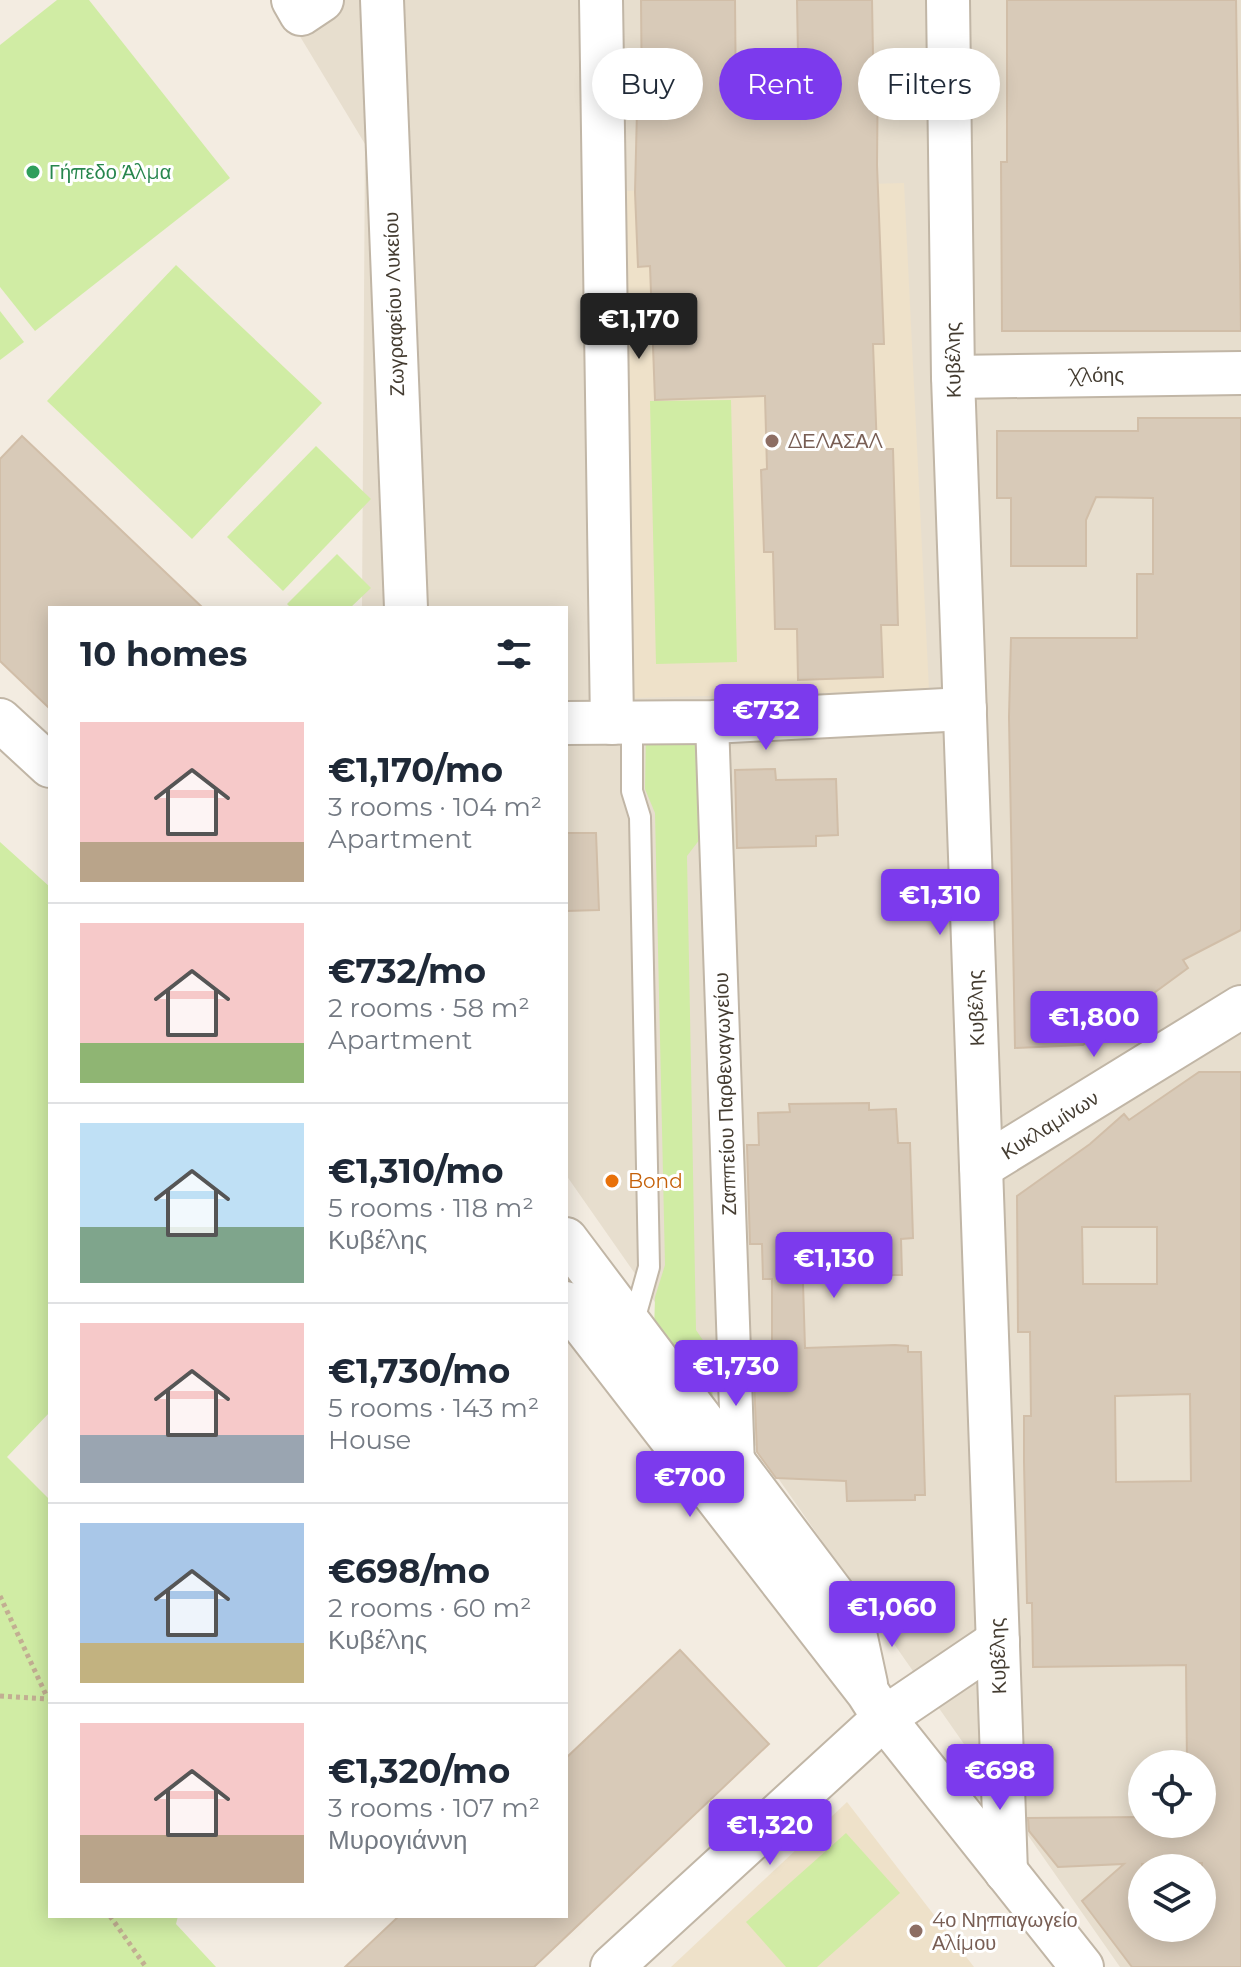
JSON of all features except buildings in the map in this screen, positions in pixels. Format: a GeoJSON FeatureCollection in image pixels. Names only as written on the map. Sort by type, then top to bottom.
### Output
{"type":"FeatureCollection","features":[{"type":"Feature","properties":{"kind":"street","name":"Ζωγραφείου Λυκείου"},"geometry":{"type":"LineString","coordinates":[[382,0],[406,606]]}},
{"type":"Feature","properties":{"kind":"street"},"geometry":{"type":"LineString","coordinates":[[601,0],[622,722]]}},
{"type":"Feature","properties":{"kind":"street","name":"Κυβέλης"},"geometry":{"type":"LineString","coordinates":[[948,0],[953,377],[1006,1872]]}},
{"type":"Feature","properties":{"kind":"street","name":"Χλόης"},"geometry":{"type":"LineString","coordinates":[[953,377],[1241,373]]}},
{"type":"Feature","properties":{"kind":"street"},"geometry":{"type":"LineString","coordinates":[[568,723],[712,722],[965,709]]}},
{"type":"Feature","properties":{"kind":"street"},"geometry":{"type":"LineString","coordinates":[[0,720],[48,764]]}},
{"type":"Feature","properties":{"kind":"street","name":"Ζαππείου Παρθεναγωγείου"},"geometry":{"type":"LineString","coordinates":[[712,722],[738,1466]]}},
{"type":"Feature","properties":{"kind":"street","name":"Κυκλαμίνων"},"geometry":{"type":"LineString","coordinates":[[981,1167],[1241,1007]]}},
{"type":"Feature","properties":{"kind":"street"},"geometry":{"type":"LineString","coordinates":[[568,1242],[852,1619],[876,1706]]}},
{"type":"Feature","properties":{"kind":"street"},"geometry":{"type":"LineString","coordinates":[[568,1306],[876,1706],[1082,1967]]}},
{"type":"Feature","properties":{"kind":"street"},"geometry":{"type":"LineString","coordinates":[[720,1505],[738,1466]]}},
{"type":"Feature","properties":{"kind":"street"},"geometry":{"type":"LineString","coordinates":[[612,1967],[876,1706],[998,1641]]}},
{"type":"Feature","properties":{"kind":"lane"},"geometry":{"type":"LineString","coordinates":[[622,722],[632,791],[640,817],[649,1267],[633,1324]]}},
{"type":"Feature","properties":{"kind":"path"},"geometry":{"type":"LineString","coordinates":[[0,1596],[48,1698],[0,1696]]}},
{"type":"Feature","properties":{"kind":"path"},"geometry":{"type":"LineString","coordinates":[[111,1918],[146,1967]]}},
{"type":"Feature","properties":{"kind":"shaded area"},"geometry":{"type":"Polygon","coordinates":[[[278,0],[1241,0],[1241,1967],[1120,1967],[568,1178],[568,606],[362,606],[365,144],[278,0]]]}},
{"type":"Feature","properties":{"kind":"shaded area","name":"ΔΕΛΑΣΑΛ"},"geometry":{"type":"Polygon","coordinates":[[[904,183],[929,690],[634,698],[620,191],[904,183]]]}},
{"type":"Feature","properties":{"kind":"shaded area"},"geometry":{"type":"Polygon","coordinates":[[[847,1802],[974,1967],[671,1967],[847,1802]]]}},
{"type":"Feature","properties":{"kind":"green space"},"geometry":{"type":"Polygon","coordinates":[[[57,0],[89,0],[230,178],[35,331],[0,287],[0,45],[57,0]]]}},
{"type":"Feature","properties":{"kind":"green space"},"geometry":{"type":"Polygon","coordinates":[[[176,265],[322,403],[192,539],[47,401],[176,265]]]}},
{"type":"Feature","properties":{"kind":"green space"},"geometry":{"type":"Polygon","coordinates":[[[0,311],[24,342],[0,360],[0,311]]]}},
{"type":"Feature","properties":{"kind":"green space"},"geometry":{"type":"Polygon","coordinates":[[[731,400],[737,662],[656,664],[650,401],[731,400]]]}},
{"type":"Feature","properties":{"kind":"green space"},"geometry":{"type":"Polygon","coordinates":[[[316,446],[371,499],[283,591],[227,537],[316,446]]]}},
{"type":"Feature","properties":{"kind":"green space"},"geometry":{"type":"Polygon","coordinates":[[[337,554],[371,588],[352,606],[287,604],[337,554]]]}},
{"type":"Feature","properties":{"kind":"green space"},"geometry":{"type":"Polygon","coordinates":[[[646,735],[699,735],[700,839],[687,856],[696,1330],[713,1355],[712,1427],[705,1460],[568,1277],[568,1258],[653,1368],[655,1297],[665,1265],[655,813],[645,789],[646,735]]]}},
{"type":"Feature","properties":{"kind":"green space"},"geometry":{"type":"Polygon","coordinates":[[[0,842],[48,885],[48,1414],[7,1457],[48,1498],[48,1918],[178,1918],[176,1924],[216,1967],[0,1967],[0,842]]]}},
{"type":"Feature","properties":{"kind":"green space"},"geometry":{"type":"Polygon","coordinates":[[[846,1833],[900,1893],[817,1967],[786,1967],[746,1922],[846,1833]]]}},
{"type":"Feature","properties":{"kind":"place","name":"Γήπεδο Άλμα"},"geometry":{"type":"Point","coordinates":[33,172]}},
{"type":"Feature","properties":{"kind":"place","name":"ΔΕΛΑΣΑΛ"},"geometry":{"type":"Point","coordinates":[772,441]}},
{"type":"Feature","properties":{"kind":"place","name":"Bond"},"geometry":{"type":"Point","coordinates":[612,1181]}},
{"type":"Feature","properties":{"kind":"place","name":"4ο Νηπιαγωγείο Αλίμου"},"geometry":{"type":"Point","coordinates":[916,1931]}}]}
